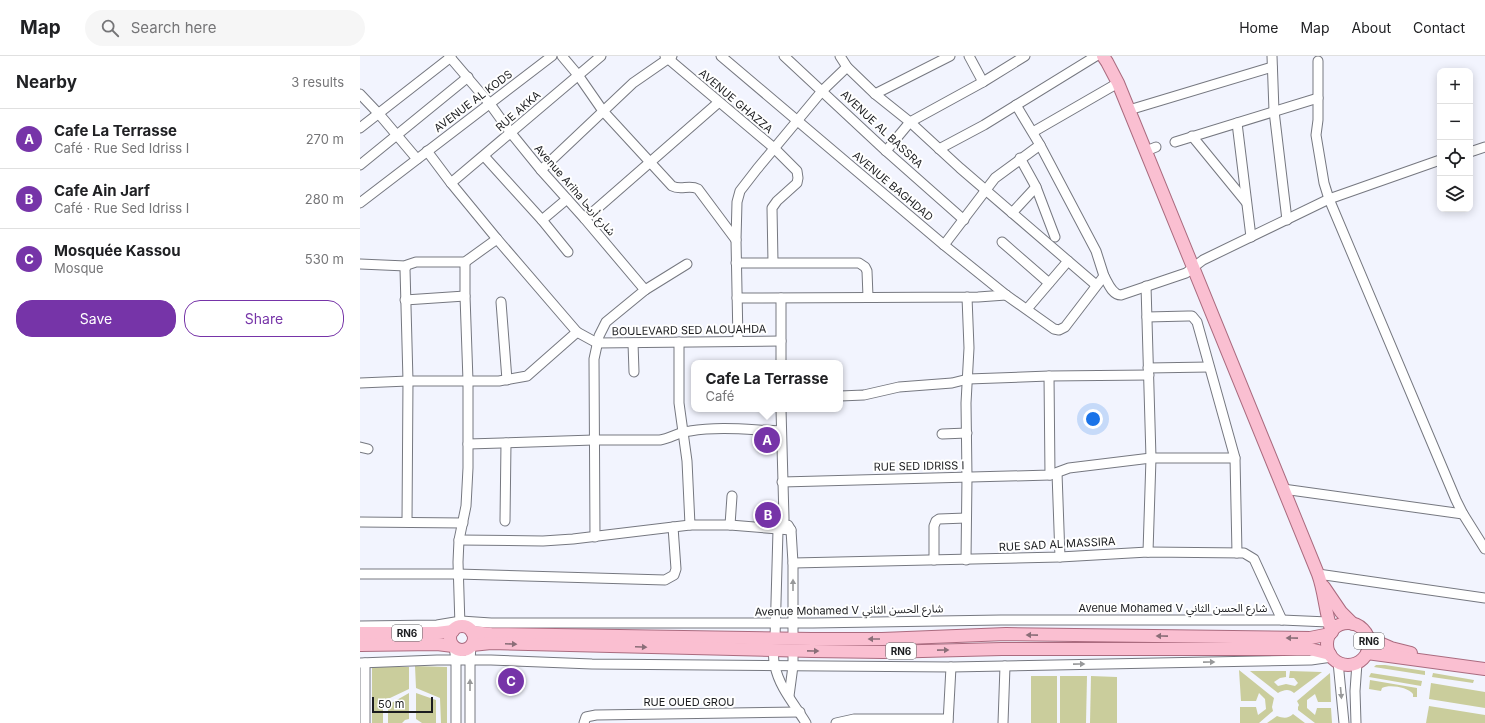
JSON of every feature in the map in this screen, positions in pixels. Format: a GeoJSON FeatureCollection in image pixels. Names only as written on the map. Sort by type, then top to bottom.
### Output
{"type":"FeatureCollection","features":[{"type":"Feature","properties":{"kind":"main road"},"geometry":{"type":"LineString","coordinates":[[1103,56],[1108,62],[1129,110],[1151,149],[1194,268],[1320,580],[1332,628],[1328,640],[1328,647],[1333,658]]}},
{"type":"Feature","properties":{"kind":"main road"},"geometry":{"type":"LineString","coordinates":[[1320,580],[1341,612],[1352,624]]}},
{"type":"Feature","properties":{"kind":"main road","name":"RN6"},"geometry":{"type":"LineString","coordinates":[[360,633],[437,633],[458,626],[467,627],[472,632],[499,634],[775,638],[882,639],[1006,634],[1310,638],[1332,628],[1352,624],[1362,629],[1368,638],[1369,643],[1367,653],[1363,659],[1357,663],[1344,664],[1333,658],[1310,650],[793,651],[492,643],[471,646],[464,650],[457,649],[453,646],[437,644],[360,645]]}},
{"type":"Feature","properties":{"kind":"main road"},"geometry":{"type":"LineString","coordinates":[[453,646],[450,638],[458,626]]}},
{"type":"Feature","properties":{"kind":"main road"},"geometry":{"type":"LineString","coordinates":[[471,646],[474,638],[472,632]]}},
{"type":"Feature","properties":{"kind":"main road","name":"RN6"},"geometry":{"type":"LineString","coordinates":[[1368,638],[1391,648],[1454,664]]}},
{"type":"Feature","properties":{"kind":"main road","name":"RN6"},"geometry":{"type":"LineString","coordinates":[[1367,653],[1485,669]]}},
{"type":"Feature","properties":{"kind":"street","name":"AVENUE AL KODS"},"geometry":{"type":"LineString","coordinates":[[360,203],[552,56]]}},
{"type":"Feature","properties":{"kind":"street"},"geometry":{"type":"LineString","coordinates":[[562,56],[578,75],[603,110],[672,186],[676,188],[692,186],[698,188],[736,240]]}},
{"type":"Feature","properties":{"kind":"street","name":"RUE AKKA"},"geometry":{"type":"LineString","coordinates":[[451,183],[601,56]]}},
{"type":"Feature","properties":{"kind":"street","name":"AVENUE BAGHDAD"},"geometry":{"type":"LineString","coordinates":[[721,56],[944,245],[1006,295],[1054,329],[1059,330],[1065,327],[1096,286]]}},
{"type":"Feature","properties":{"kind":"street","name":"AVENUE AL BASSRA"},"geometry":{"type":"LineString","coordinates":[[784,56],[886,151],[964,220]]}},
{"type":"Feature","properties":{"kind":"street"},"geometry":{"type":"LineString","coordinates":[[840,56],[847,67],[875,94],[910,122],[1096,286],[1104,276]]}},
{"type":"Feature","properties":{"kind":"street"},"geometry":{"type":"LineString","coordinates":[[875,94],[950,56]]}},
{"type":"Feature","properties":{"kind":"street"},"geometry":{"type":"LineString","coordinates":[[969,56],[983,82]]}},
{"type":"Feature","properties":{"kind":"street"},"geometry":{"type":"LineString","coordinates":[[886,151],[910,122],[983,82],[1025,56]]}},
{"type":"Feature","properties":{"kind":"street"},"geometry":{"type":"LineString","coordinates":[[939,149],[984,125],[1096,56]]}},
{"type":"Feature","properties":{"kind":"street"},"geometry":{"type":"LineString","coordinates":[[1272,56],[1274,111],[1287,220]]}},
{"type":"Feature","properties":{"kind":"street","name":"Avenue Ariha شارع أريحا"},"geometry":{"type":"LineString","coordinates":[[450,57],[490,104],[541,170],[645,290]]}},
{"type":"Feature","properties":{"kind":"street"},"geometry":{"type":"LineString","coordinates":[[360,128],[450,57]]}},
{"type":"Feature","properties":{"kind":"street"},"geometry":{"type":"LineString","coordinates":[[541,170],[633,83],[668,57]]}},
{"type":"Feature","properties":{"kind":"street","name":"AVENUE GHAZZA"},"geometry":{"type":"LineString","coordinates":[[668,57],[774,148],[798,173],[797,183],[777,200],[772,208],[773,262]]}},
{"type":"Feature","properties":{"kind":"street"},"geometry":{"type":"LineString","coordinates":[[1318,61],[1316,135],[1324,183],[1329,199],[1463,514],[1485,549]]}},
{"type":"Feature","properties":{"kind":"street"},"geometry":{"type":"LineString","coordinates":[[738,341],[736,240],[737,202],[740,191],[822,91],[847,67]]}},
{"type":"Feature","properties":{"kind":"street"},"geometry":{"type":"LineString","coordinates":[[1129,110],[1272,67]]}},
{"type":"Feature","properties":{"kind":"street"},"geometry":{"type":"LineString","coordinates":[[360,165],[468,77]]}},
{"type":"Feature","properties":{"kind":"street"},"geometry":{"type":"LineString","coordinates":[[1033,132],[1118,83]]}},
{"type":"Feature","properties":{"kind":"street"},"geometry":{"type":"LineString","coordinates":[[360,94],[417,159]]}},
{"type":"Feature","properties":{"kind":"street"},"geometry":{"type":"LineString","coordinates":[[1175,142],[1318,98]]}},
{"type":"Feature","properties":{"kind":"street"},"geometry":{"type":"LineString","coordinates":[[585,219],[720,102]]}},
{"type":"Feature","properties":{"kind":"street"},"geometry":{"type":"LineString","coordinates":[[1016,105],[1033,132],[1096,251],[1104,276],[1117,295],[1121,295],[1186,273],[1203,260],[1329,199],[1437,161]]}},
{"type":"Feature","properties":{"kind":"street"},"geometry":{"type":"LineString","coordinates":[[1237,123],[1251,237]]}},
{"type":"Feature","properties":{"kind":"street"},"geometry":{"type":"LineString","coordinates":[[1192,136],[1246,202]]}},
{"type":"Feature","properties":{"kind":"street"},"geometry":{"type":"LineString","coordinates":[[944,245],[995,178],[1020,158],[1040,145]]}},
{"type":"Feature","properties":{"kind":"street"},"geometry":{"type":"LineString","coordinates":[[1473,151],[1485,147]]}},
{"type":"Feature","properties":{"kind":"street"},"geometry":{"type":"LineString","coordinates":[[427,151],[451,183],[570,326],[577,332],[597,343]]}},
{"type":"Feature","properties":{"kind":"street"},"geometry":{"type":"LineString","coordinates":[[484,156],[542,220],[568,252]]}},
{"type":"Feature","properties":{"kind":"street"},"geometry":{"type":"LineString","coordinates":[[1020,158],[1036,187],[1055,237]]}},
{"type":"Feature","properties":{"kind":"street"},"geometry":{"type":"LineString","coordinates":[[1012,213],[1036,187]]}},
{"type":"Feature","properties":{"kind":"street"},"geometry":{"type":"LineString","coordinates":[[542,220],[567,199]]}},
{"type":"Feature","properties":{"kind":"street"},"geometry":{"type":"LineString","coordinates":[[360,264],[406,266],[409,263],[416,262],[465,262],[497,239]]}},
{"type":"Feature","properties":{"kind":"street"},"geometry":{"type":"LineString","coordinates":[[1002,242],[1049,283]]}},
{"type":"Feature","properties":{"kind":"street"},"geometry":{"type":"LineString","coordinates":[[1027,309],[1068,261]]}},
{"type":"Feature","properties":{"kind":"street"},"geometry":{"type":"LineString","coordinates":[[458,626],[457,574],[459,540],[468,489],[468,381],[465,262]]}},
{"type":"Feature","properties":{"kind":"street"},"geometry":{"type":"LineString","coordinates":[[736,263],[859,263],[866,267],[868,298]]}},
{"type":"Feature","properties":{"kind":"street"},"geometry":{"type":"LineString","coordinates":[[595,537],[594,359],[599,336],[606,322],[645,290],[687,264]]}},
{"type":"Feature","properties":{"kind":"street"},"geometry":{"type":"LineString","coordinates":[[406,266],[405,300],[408,381],[407,522]]}},
{"type":"Feature","properties":{"kind":"street"},"geometry":{"type":"LineString","coordinates":[[1146,286],[1151,458],[1148,552]]}},
{"type":"Feature","properties":{"kind":"street"},"geometry":{"type":"LineString","coordinates":[[737,298],[967,297],[1006,295]]}},
{"type":"Feature","properties":{"kind":"street"},"geometry":{"type":"LineString","coordinates":[[405,300],[465,296]]}},
{"type":"Feature","properties":{"kind":"street"},"geometry":{"type":"LineString","coordinates":[[966,560],[966,403],[969,317],[967,297]]}},
{"type":"Feature","properties":{"kind":"street"},"geometry":{"type":"LineString","coordinates":[[781,298],[781,360]]}},
{"type":"Feature","properties":{"kind":"street"},"geometry":{"type":"LineString","coordinates":[[501,302],[507,380]]}},
{"type":"Feature","properties":{"kind":"street"},"geometry":{"type":"LineString","coordinates":[[1147,317],[1188,316],[1195,318],[1197,322],[1208,367],[1235,458],[1237,553]]}},
{"type":"Feature","properties":{"kind":"street"},"geometry":{"type":"LineString","coordinates":[[360,383],[507,380],[527,376],[577,332]]}},
{"type":"Feature","properties":{"kind":"street","name":"BOULEVARD SED ALOUAHDA"},"geometry":{"type":"LineString","coordinates":[[597,343],[780,341]]}},
{"type":"Feature","properties":{"kind":"street"},"geometry":{"type":"LineString","coordinates":[[633,342],[634,372]]}},
{"type":"Feature","properties":{"kind":"street"},"geometry":{"type":"LineString","coordinates":[[679,342],[679,403],[687,461],[690,525]]}},
{"type":"Feature","properties":{"kind":"street"},"geometry":{"type":"LineString","coordinates":[[843,396],[864,395],[899,387],[968,379],[1148,372],[1208,367]]}},
{"type":"Feature","properties":{"kind":"street"},"geometry":{"type":"LineString","coordinates":[[1049,376],[1053,474],[1060,557]]}},
{"type":"Feature","properties":{"kind":"street"},"geometry":{"type":"LineString","coordinates":[[781,412],[784,519],[791,530],[793,563],[793,638]]}},
{"type":"Feature","properties":{"kind":"street"},"geometry":{"type":"LineString","coordinates":[[468,444],[594,440],[660,440],[668,439],[682,432],[726,429],[781,431]]}},
{"type":"Feature","properties":{"kind":"street"},"geometry":{"type":"LineString","coordinates":[[942,434],[967,433]]}},
{"type":"Feature","properties":{"kind":"street"},"geometry":{"type":"LineString","coordinates":[[505,521],[506,443]]}},
{"type":"Feature","properties":{"kind":"street","name":"RUE SED IDRISS I"},"geometry":{"type":"LineString","coordinates":[[782,482],[1053,474],[1069,468],[1151,458],[1235,458]]}},
{"type":"Feature","properties":{"kind":"street"},"geometry":{"type":"LineString","coordinates":[[1283,489],[1463,514]]}},
{"type":"Feature","properties":{"kind":"street"},"geometry":{"type":"LineString","coordinates":[[730,525],[732,496]]}},
{"type":"Feature","properties":{"kind":"street"},"geometry":{"type":"LineString","coordinates":[[934,560],[934,526],[936,521],[939,519],[966,518]]}},
{"type":"Feature","properties":{"kind":"street"},"geometry":{"type":"LineString","coordinates":[[775,638],[778,530],[784,519]]}},
{"type":"Feature","properties":{"kind":"street"},"geometry":{"type":"LineString","coordinates":[[360,522],[463,523]]}},
{"type":"Feature","properties":{"kind":"street"},"geometry":{"type":"LineString","coordinates":[[459,540],[543,541],[595,537],[690,525],[730,525],[791,530]]}},
{"type":"Feature","properties":{"kind":"street"},"geometry":{"type":"LineString","coordinates":[[360,574],[457,574],[665,580],[674,575],[676,569],[673,527]]}},
{"type":"Feature","properties":{"kind":"street"},"geometry":{"type":"LineString","coordinates":[[1237,532],[1250,556],[1254,559],[1282,620]]}},
{"type":"Feature","properties":{"kind":"street","name":"RUE SAD AL MASSIRA"},"geometry":{"type":"LineString","coordinates":[[793,563],[966,560],[1148,552],[1244,553],[1250,556]]}},
{"type":"Feature","properties":{"kind":"street"},"geometry":{"type":"LineString","coordinates":[[1320,580],[1485,598]]}},
{"type":"Feature","properties":{"kind":"street","name":"Avenue Mohamed V شارع الحسن الثاني"},"geometry":{"type":"LineString","coordinates":[[360,626],[458,626],[491,623],[1282,620],[1332,628]]}},
{"type":"Feature","properties":{"kind":"street"},"geometry":{"type":"LineString","coordinates":[[453,646],[456,661],[456,723]]}},
{"type":"Feature","properties":{"kind":"street"},"geometry":{"type":"LineString","coordinates":[[470,723],[471,646]]}},
{"type":"Feature","properties":{"kind":"street"},"geometry":{"type":"LineString","coordinates":[[773,650],[774,666],[789,697],[806,723]]}},
{"type":"Feature","properties":{"kind":"street"},"geometry":{"type":"LineString","coordinates":[[789,697],[793,666],[793,651]]}},
{"type":"Feature","properties":{"kind":"street"},"geometry":{"type":"LineString","coordinates":[[366,723],[363,699],[362,663],[470,660],[592,664],[951,667],[1311,660],[1333,658],[1344,723]]}},
{"type":"Feature","properties":{"kind":"street"},"geometry":{"type":"LineString","coordinates":[[1356,723],[1355,691],[1357,663]]}},
{"type":"Feature","properties":{"kind":"street"},"geometry":{"type":"LineString","coordinates":[[1003,723],[1005,666]]}},
{"type":"Feature","properties":{"kind":"street"},"geometry":{"type":"LineString","coordinates":[[836,723],[868,719],[948,721],[951,667]]}},
{"type":"Feature","properties":{"kind":"street","name":"RUE OUED GROU"},"geometry":{"type":"LineString","coordinates":[[584,723],[586,717],[596,715],[800,712]]}},
{"type":"Feature","properties":{"kind":"green space"},"geometry":{"type":"Polygon","coordinates":[[[1376,665],[1425,671],[1425,675],[1374,667],[1376,665]]]}},
{"type":"Feature","properties":{"kind":"green space"},"geometry":{"type":"Polygon","coordinates":[[[415,666],[447,667],[447,723],[441,723],[440,698],[416,688],[415,666]]]}},
{"type":"Feature","properties":{"kind":"green space"},"geometry":{"type":"Polygon","coordinates":[[[372,667],[409,667],[409,689],[390,698],[383,699],[383,723],[372,723],[372,667]]]}},
{"type":"Feature","properties":{"kind":"green space"},"geometry":{"type":"Polygon","coordinates":[[[1239,670],[1274,698],[1272,707],[1273,711],[1259,723],[1240,723],[1240,707],[1256,707],[1258,715],[1266,709],[1265,699],[1259,693],[1256,701],[1241,701],[1239,670]]]}},
{"type":"Feature","properties":{"kind":"green space"},"geometry":{"type":"Polygon","coordinates":[[[1250,671],[1286,671],[1286,677],[1280,678],[1274,682],[1278,686],[1286,684],[1295,686],[1298,683],[1294,678],[1289,678],[1290,671],[1322,672],[1294,693],[1290,690],[1286,690],[1278,693],[1250,671]]]}},
{"type":"Feature","properties":{"kind":"green space"},"geometry":{"type":"Polygon","coordinates":[[[1330,673],[1331,702],[1318,702],[1315,694],[1307,700],[1307,708],[1315,715],[1317,708],[1331,708],[1332,723],[1315,723],[1298,710],[1299,705],[1297,701],[1330,673]]]}},
{"type":"Feature","properties":{"kind":"green space"},"geometry":{"type":"Polygon","coordinates":[[[1371,673],[1422,681],[1421,686],[1369,677],[1371,673]]]}},
{"type":"Feature","properties":{"kind":"green space"},"geometry":{"type":"Polygon","coordinates":[[[1433,673],[1474,680],[1473,683],[1432,677],[1433,673]]]}},
{"type":"Feature","properties":{"kind":"green space"},"geometry":{"type":"Polygon","coordinates":[[[1031,676],[1057,676],[1057,723],[1031,723],[1031,676]]]}},
{"type":"Feature","properties":{"kind":"green space"},"geometry":{"type":"Polygon","coordinates":[[[1060,676],[1087,676],[1086,723],[1060,723],[1060,676]]]}},
{"type":"Feature","properties":{"kind":"green space"},"geometry":{"type":"Polygon","coordinates":[[[1091,676],[1117,677],[1117,723],[1090,723],[1091,676]]]}},
{"type":"Feature","properties":{"kind":"green space"},"geometry":{"type":"Polygon","coordinates":[[[1370,680],[1417,688],[1417,697],[1413,697],[1411,692],[1398,687],[1389,686],[1382,688],[1381,691],[1369,689],[1370,680]]]}},
{"type":"Feature","properties":{"kind":"green space"},"geometry":{"type":"Polygon","coordinates":[[[1431,683],[1485,692],[1485,708],[1429,699],[1431,683]]]}},
{"type":"Feature","properties":{"kind":"green space"},"geometry":{"type":"Polygon","coordinates":[[[409,693],[409,719],[402,723],[388,723],[388,705],[409,693]]]}},
{"type":"Feature","properties":{"kind":"green space"},"geometry":{"type":"Polygon","coordinates":[[[416,693],[436,700],[436,723],[422,723],[416,719],[416,693]]]}},
{"type":"Feature","properties":{"kind":"green space"},"geometry":{"type":"Polygon","coordinates":[[[1429,706],[1485,715],[1485,723],[1426,723],[1429,706]]]}},
{"type":"Feature","properties":{"kind":"green space"},"geometry":{"type":"Polygon","coordinates":[[[1293,714],[1305,723],[1267,723],[1277,716],[1285,718],[1293,714]]]}},
{"type":"Feature","properties":{"kind":"place","name":"Cafe La Terrasse"},"geometry":{"type":"Point","coordinates":[767,440]}},
{"type":"Feature","properties":{"kind":"place","name":"Cafe Ain Jarf"},"geometry":{"type":"Point","coordinates":[768,515]}},
{"type":"Feature","properties":{"kind":"place","name":"Mosquée Kassou"},"geometry":{"type":"Point","coordinates":[511,681]}}]}
